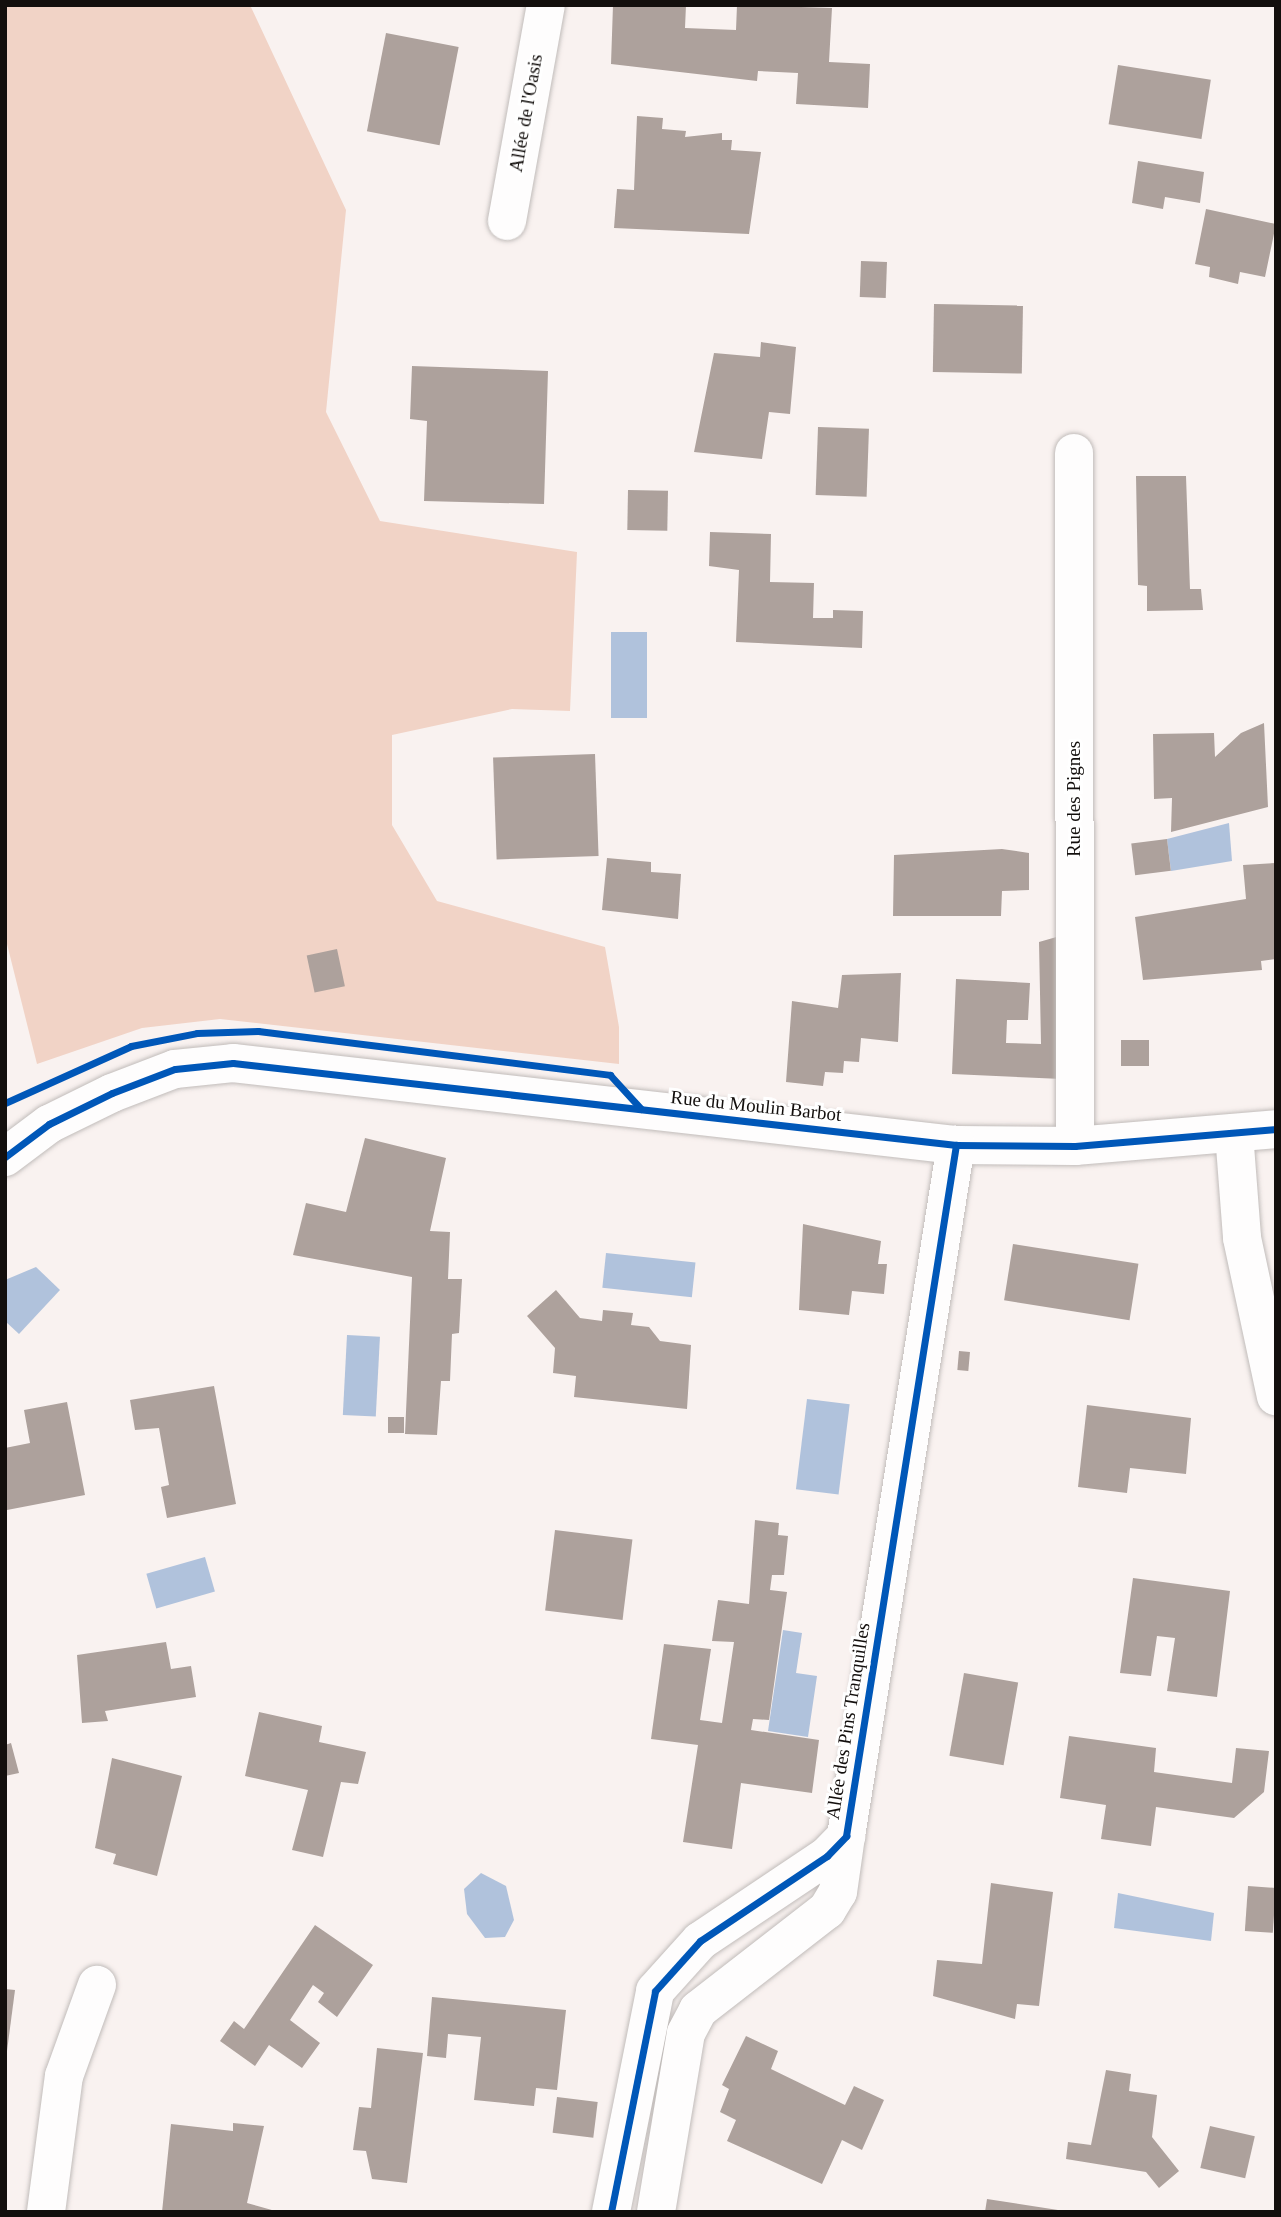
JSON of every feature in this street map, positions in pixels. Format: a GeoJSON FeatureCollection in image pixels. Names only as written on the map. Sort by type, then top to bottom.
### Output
{"type":"FeatureCollection","features":[{"type":"Feature","properties":{"kind":"street","name":"Allée de l'Oasis"},"geometry":{"type":"LineString","coordinates":[[507,221],[546,5]]}},
{"type":"Feature","properties":{"kind":"street","name":"Rue des Pignes"},"geometry":{"type":"LineString","coordinates":[[1074,453],[1075,1146]]}},
{"type":"Feature","properties":{"kind":"street","name":"Rue du Moulin Barbot"},"geometry":{"type":"LineString","coordinates":[[5,1157],[48,1124],[112,1093],[175,1069],[233,1063],[956,1145],[1075,1146],[1276,1129]]}},
{"type":"Feature","properties":{"kind":"street"},"geometry":{"type":"LineString","coordinates":[[1234,1133],[1242,1238],[1276,1396]]}},
{"type":"Feature","properties":{"kind":"street","name":"Allée des Pins Tranquilles"},"geometry":{"type":"LineString","coordinates":[[656,2212],[685,2033],[698,2010],[827,1910],[838,1892],[956,1145]]}},
{"type":"Feature","properties":{"kind":"street","name":"Allée des Pins Tranquilles"},"geometry":{"type":"LineString","coordinates":[[611,2212],[655,1991],[699,1941],[827,1856],[846,1836]]}},
{"type":"Feature","properties":{"kind":"street"},"geometry":{"type":"LineString","coordinates":[[46,2212],[64,2076],[97,1986]]}},
{"type":"Feature","properties":{"kind":"shaded area"},"geometry":{"type":"Polygon","coordinates":[[[5,5],[250,5],[346,210],[326,412],[380,521],[577,552],[570,711],[512,709],[392,735],[392,825],[437,901],[605,947],[619,1027],[619,1064],[220,1019],[142,1028],[37,1064],[5,936],[5,5]]]}},
{"type":"Feature","properties":{"kind":"water"},"geometry":{"type":"Polygon","coordinates":[[[611,632],[647,632],[647,718],[611,718],[611,632]]]}},
{"type":"Feature","properties":{"kind":"water"},"geometry":{"type":"Polygon","coordinates":[[[1229,823],[1232,861],[1171,871],[1167,839],[1229,823]]]}},
{"type":"Feature","properties":{"kind":"water"},"geometry":{"type":"Polygon","coordinates":[[[606,1253],[696,1262],[692,1297],[602,1288],[606,1253]]]}},
{"type":"Feature","properties":{"kind":"water"},"geometry":{"type":"Polygon","coordinates":[[[36,1267],[60,1290],[19,1334],[5,1321],[5,1280],[36,1267]]]}},
{"type":"Feature","properties":{"kind":"water"},"geometry":{"type":"Polygon","coordinates":[[[347,1335],[380,1337],[376,1417],[343,1415],[347,1335]]]}},
{"type":"Feature","properties":{"kind":"water"},"geometry":{"type":"Polygon","coordinates":[[[807,1399],[850,1404],[839,1495],[796,1489],[807,1399]]]}},
{"type":"Feature","properties":{"kind":"water"},"geometry":{"type":"Polygon","coordinates":[[[205,1557],[215,1592],[156,1608],[146,1574],[205,1557]]]}},
{"type":"Feature","properties":{"kind":"water"},"geometry":{"type":"Polygon","coordinates":[[[783,1630],[802,1633],[796,1673],[817,1676],[808,1737],[768,1731],[783,1630]]]}},
{"type":"Feature","properties":{"kind":"water"},"geometry":{"type":"Polygon","coordinates":[[[481,1873],[506,1886],[514,1920],[505,1937],[485,1938],[467,1914],[464,1889],[481,1873]]]}},
{"type":"Feature","properties":{"kind":"water"},"geometry":{"type":"Polygon","coordinates":[[[1118,1893],[1214,1913],[1211,1941],[1114,1928],[1118,1893]]]}},
{"type":"Feature","properties":{"kind":"building"},"geometry":{"type":"Polygon","coordinates":[[[613,5],[686,5],[685,28],[736,30],[737,5],[832,8],[829,62],[870,64],[868,108],[796,104],[798,73],[758,71],[757,81],[611,64],[613,5]]]}},
{"type":"Feature","properties":{"kind":"building"},"geometry":{"type":"Polygon","coordinates":[[[386,33],[459,47],[440,145],[367,131],[386,33]]]}},
{"type":"Feature","properties":{"kind":"building"},"geometry":{"type":"Polygon","coordinates":[[[1118,65],[1211,80],[1201,139],[1109,124],[1118,65]]]}},
{"type":"Feature","properties":{"kind":"building"},"geometry":{"type":"Polygon","coordinates":[[[637,116],[663,118],[662,129],[686,131],[685,137],[722,133],[722,140],[732,140],[731,150],[761,152],[749,234],[614,228],[617,189],[634,190],[637,116]]]}},
{"type":"Feature","properties":{"kind":"building"},"geometry":{"type":"Polygon","coordinates":[[[1138,161],[1204,172],[1200,203],[1165,197],[1163,209],[1132,203],[1138,161]]]}},
{"type":"Feature","properties":{"kind":"building"},"geometry":{"type":"Polygon","coordinates":[[[1206,209],[1276,224],[1265,277],[1240,272],[1238,284],[1209,277],[1210,267],[1195,264],[1206,209]]]}},
{"type":"Feature","properties":{"kind":"building"},"geometry":{"type":"Polygon","coordinates":[[[861,261],[887,262],[886,298],[860,297],[861,261]]]}},
{"type":"Feature","properties":{"kind":"building"},"geometry":{"type":"Polygon","coordinates":[[[934,304],[1023,306],[1022,374],[933,372],[934,304]]]}},
{"type":"Feature","properties":{"kind":"building"},"geometry":{"type":"Polygon","coordinates":[[[761,342],[796,347],[790,414],[769,412],[762,459],[694,452],[714,353],[760,357],[761,342]]]}},
{"type":"Feature","properties":{"kind":"building"},"geometry":{"type":"Polygon","coordinates":[[[412,366],[548,371],[544,504],[424,501],[427,421],[410,419],[412,366]]]}},
{"type":"Feature","properties":{"kind":"building"},"geometry":{"type":"Polygon","coordinates":[[[818,427],[869,429],[867,497],[816,495],[818,427]]]}},
{"type":"Feature","properties":{"kind":"building"},"geometry":{"type":"Polygon","coordinates":[[[1136,476],[1186,476],[1190,589],[1201,589],[1203,610],[1147,611],[1147,586],[1138,585],[1136,476]]]}},
{"type":"Feature","properties":{"kind":"building"},"geometry":{"type":"Polygon","coordinates":[[[628,490],[668,491],[667,531],[627,530],[628,490]]]}},
{"type":"Feature","properties":{"kind":"building"},"geometry":{"type":"Polygon","coordinates":[[[710,532],[771,534],[770,582],[814,583],[813,618],[833,618],[833,610],[863,611],[862,648],[736,642],[739,570],[709,566],[710,532]]]}},
{"type":"Feature","properties":{"kind":"building"},"geometry":{"type":"Polygon","coordinates":[[[1264,723],[1268,807],[1171,832],[1172,798],[1154,799],[1153,734],[1214,733],[1215,757],[1241,733],[1264,723]]]}},
{"type":"Feature","properties":{"kind":"building"},"geometry":{"type":"Polygon","coordinates":[[[595,754],[599,856],[497,859],[493,758],[595,754]]]}},
{"type":"Feature","properties":{"kind":"building"},"geometry":{"type":"Polygon","coordinates":[[[1167,839],[1171,871],[1135,875],[1131,843],[1167,839]]]}},
{"type":"Feature","properties":{"kind":"building"},"geometry":{"type":"Polygon","coordinates":[[[1002,849],[1029,853],[1029,890],[1002,891],[1001,916],[893,916],[894,855],[1002,849]]]}},
{"type":"Feature","properties":{"kind":"building"},"geometry":{"type":"Polygon","coordinates":[[[607,858],[651,862],[651,872],[681,874],[678,919],[602,910],[607,858]]]}},
{"type":"Feature","properties":{"kind":"building"},"geometry":{"type":"Polygon","coordinates":[[[1276,863],[1276,959],[1261,961],[1262,970],[1143,980],[1135,917],[1246,899],[1243,865],[1276,863]]]}},
{"type":"Feature","properties":{"kind":"building"},"geometry":{"type":"Polygon","coordinates":[[[1060,936],[1062,1079],[952,1074],[956,979],[1030,983],[1028,1020],[1007,1020],[1006,1043],[1041,1044],[1039,942],[1060,936]]]}},
{"type":"Feature","properties":{"kind":"building"},"geometry":{"type":"Polygon","coordinates":[[[337,949],[345,986],[315,993],[307,955],[337,949]]]}},
{"type":"Feature","properties":{"kind":"building"},"geometry":{"type":"Polygon","coordinates":[[[901,973],[898,1042],[861,1038],[859,1062],[844,1061],[843,1073],[825,1072],[823,1086],[786,1082],[792,1001],[838,1008],[842,975],[901,973]]]}},
{"type":"Feature","properties":{"kind":"building"},"geometry":{"type":"Polygon","coordinates":[[[1121,1040],[1149,1040],[1149,1066],[1121,1066],[1121,1040]]]}},
{"type":"Feature","properties":{"kind":"building"},"geometry":{"type":"Polygon","coordinates":[[[365,1138],[446,1158],[430,1231],[450,1232],[448,1279],[462,1279],[459,1333],[452,1334],[450,1381],[441,1381],[437,1435],[405,1434],[412,1277],[293,1255],[306,1203],[346,1212],[365,1138]]]}},
{"type":"Feature","properties":{"kind":"building"},"geometry":{"type":"Polygon","coordinates":[[[803,1224],[881,1241],[878,1264],[887,1264],[884,1294],[852,1291],[849,1315],[799,1310],[803,1224]]]}},
{"type":"Feature","properties":{"kind":"building"},"geometry":{"type":"Polygon","coordinates":[[[1013,1244],[1138,1264],[1130,1320],[1004,1300],[1013,1244]]]}},
{"type":"Feature","properties":{"kind":"building"},"geometry":{"type":"Polygon","coordinates":[[[556,1290],[580,1318],[602,1321],[603,1310],[633,1313],[631,1325],[649,1327],[660,1341],[691,1345],[687,1409],[574,1397],[576,1376],[553,1373],[555,1348],[527,1316],[556,1290]]]}},
{"type":"Feature","properties":{"kind":"building"},"geometry":{"type":"Polygon","coordinates":[[[959,1351],[970,1352],[968,1371],[957,1370],[959,1351]]]}},
{"type":"Feature","properties":{"kind":"building"},"geometry":{"type":"Polygon","coordinates":[[[214,1386],[236,1504],[167,1518],[161,1487],[169,1485],[159,1428],[135,1430],[130,1400],[214,1386]]]}},
{"type":"Feature","properties":{"kind":"building"},"geometry":{"type":"Polygon","coordinates":[[[67,1402],[85,1495],[7,1510],[5,1448],[30,1443],[24,1410],[67,1402]]]}},
{"type":"Feature","properties":{"kind":"building"},"geometry":{"type":"Polygon","coordinates":[[[1087,1405],[1191,1418],[1186,1474],[1130,1468],[1127,1493],[1078,1487],[1087,1405]]]}},
{"type":"Feature","properties":{"kind":"building"},"geometry":{"type":"Polygon","coordinates":[[[388,1417],[404,1417],[404,1433],[388,1433],[388,1417]]]}},
{"type":"Feature","properties":{"kind":"building"},"geometry":{"type":"Polygon","coordinates":[[[755,1520],[779,1523],[778,1535],[788,1536],[784,1575],[772,1575],[770,1590],[787,1592],[769,1720],[753,1719],[751,1730],[819,1740],[812,1793],[741,1783],[732,1849],[683,1842],[698,1745],[651,1739],[664,1644],[711,1649],[700,1720],[722,1723],[734,1642],[712,1641],[718,1600],[749,1604],[755,1520]]]}},
{"type":"Feature","properties":{"kind":"building"},"geometry":{"type":"Polygon","coordinates":[[[555,1530],[632,1540],[623,1620],[545,1610],[555,1530]]]}},
{"type":"Feature","properties":{"kind":"building"},"geometry":{"type":"Polygon","coordinates":[[[1133,1578],[1230,1591],[1217,1697],[1167,1691],[1175,1638],[1157,1636],[1151,1676],[1120,1673],[1133,1578]]]}},
{"type":"Feature","properties":{"kind":"building"},"geometry":{"type":"Polygon","coordinates":[[[166,1642],[171,1669],[191,1666],[196,1697],[105,1711],[108,1721],[82,1723],[77,1655],[166,1642]]]}},
{"type":"Feature","properties":{"kind":"building"},"geometry":{"type":"Polygon","coordinates":[[[964,1673],[1018,1683],[1004,1765],[949,1756],[964,1673]]]}},
{"type":"Feature","properties":{"kind":"building"},"geometry":{"type":"Polygon","coordinates":[[[259,1712],[322,1726],[319,1742],[366,1752],[358,1784],[341,1782],[323,1857],[292,1850],[308,1790],[245,1776],[259,1712]]]}},
{"type":"Feature","properties":{"kind":"building"},"geometry":{"type":"Polygon","coordinates":[[[1069,1736],[1156,1748],[1154,1772],[1232,1783],[1236,1748],[1269,1751],[1264,1792],[1234,1818],[1156,1807],[1151,1846],[1101,1839],[1106,1805],[1060,1798],[1069,1736]]]}},
{"type":"Feature","properties":{"kind":"building"},"geometry":{"type":"Polygon","coordinates":[[[11,1743],[19,1773],[5,1776],[5,1745],[11,1743]]]}},
{"type":"Feature","properties":{"kind":"building"},"geometry":{"type":"Polygon","coordinates":[[[112,1758],[182,1776],[157,1876],[113,1864],[116,1854],[95,1848],[112,1758]]]}},
{"type":"Feature","properties":{"kind":"building"},"geometry":{"type":"Polygon","coordinates":[[[991,1883],[1053,1892],[1039,2006],[1017,2004],[1015,2019],[933,1996],[937,1960],[982,1964],[991,1883]]]}},
{"type":"Feature","properties":{"kind":"building"},"geometry":{"type":"Polygon","coordinates":[[[1248,1886],[1276,1888],[1273,1933],[1245,1931],[1248,1886]]]}},
{"type":"Feature","properties":{"kind":"building"},"geometry":{"type":"Polygon","coordinates":[[[315,1925],[373,1965],[337,2017],[318,2002],[324,1993],[313,1985],[290,2020],[320,2043],[302,2068],[269,2045],[255,2066],[220,2041],[234,2021],[244,2029],[315,1925]]]}},
{"type":"Feature","properties":{"kind":"building"},"geometry":{"type":"Polygon","coordinates":[[[5,1989],[15,1990],[7,2051],[5,2051],[5,1989]]]}},
{"type":"Feature","properties":{"kind":"building"},"geometry":{"type":"Polygon","coordinates":[[[432,1997],[566,2010],[557,2090],[536,2088],[534,2106],[474,2100],[481,2037],[448,2034],[446,2058],[427,2056],[432,1997]]]}},
{"type":"Feature","properties":{"kind":"building"},"geometry":{"type":"Polygon","coordinates":[[[746,2036],[778,2051],[771,2069],[845,2105],[854,2086],[884,2100],[862,2150],[842,2140],[822,2184],[727,2141],[736,2120],[720,2112],[729,2089],[722,2085],[746,2036]]]}},
{"type":"Feature","properties":{"kind":"building"},"geometry":{"type":"Polygon","coordinates":[[[377,2048],[423,2053],[407,2183],[372,2179],[366,2151],[353,2150],[359,2107],[371,2108],[377,2048]]]}},
{"type":"Feature","properties":{"kind":"building"},"geometry":{"type":"Polygon","coordinates":[[[1106,2070],[1131,2074],[1129,2091],[1157,2095],[1152,2137],[1179,2171],[1159,2188],[1146,2172],[1066,2159],[1068,2142],[1091,2145],[1106,2070]]]}},
{"type":"Feature","properties":{"kind":"building"},"geometry":{"type":"Polygon","coordinates":[[[557,2097],[598,2102],[593,2138],[553,2133],[557,2097]]]}},
{"type":"Feature","properties":{"kind":"building"},"geometry":{"type":"Polygon","coordinates":[[[233,2123],[264,2126],[247,2203],[279,2212],[162,2212],[171,2124],[233,2131],[233,2123]]]}},
{"type":"Feature","properties":{"kind":"building"},"geometry":{"type":"Polygon","coordinates":[[[1210,2126],[1255,2136],[1245,2178],[1200,2168],[1210,2126]]]}},
{"type":"Feature","properties":{"kind":"building"},"geometry":{"type":"Polygon","coordinates":[[[987,2199],[1058,2210],[1058,2212],[985,2212],[987,2199]]]}},
{"type":"Feature","properties":{"kind":"cycle path"},"geometry":{"type":"LineString","coordinates":[[5,1103],[131,1046],[197,1033],[258,1031],[610,1075],[641,1109]]}},
{"type":"Feature","properties":{"kind":"cycle path"},"geometry":{"type":"LineString","coordinates":[[5,1157],[49,1124],[112,1093],[175,1069],[233,1063],[956,1145],[1075,1146],[1276,1129]]}},
{"type":"Feature","properties":{"kind":"cycle path"},"geometry":{"type":"LineString","coordinates":[[611,2212],[655,1991],[700,1941],[827,1856],[846,1836],[956,1145]]}}]}
